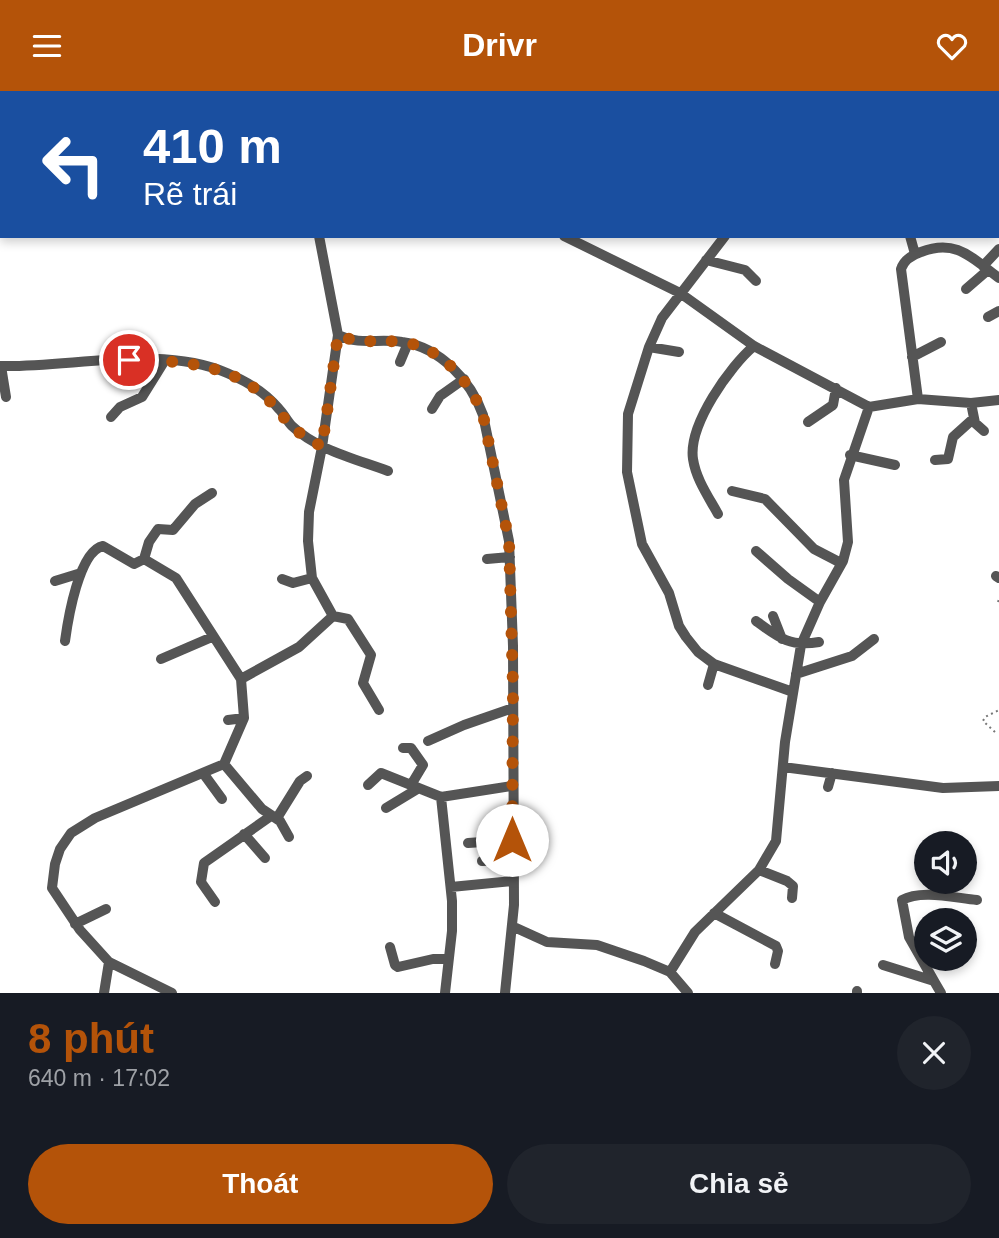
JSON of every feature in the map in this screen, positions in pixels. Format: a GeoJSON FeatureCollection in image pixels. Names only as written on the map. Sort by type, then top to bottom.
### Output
{"type":"FeatureCollection","features":[{"type":"Feature","properties":{"kind":"street"},"geometry":{"type":"LineString","coordinates":[[319,238],[338,335],[322,447],[309,512],[308,541],[312,578],[333,616],[348,619],[370,651],[371,659],[363,683],[379,710]]}},
{"type":"Feature","properties":{"kind":"street"},"geometry":{"type":"LineString","coordinates":[[568,238],[680,293],[754,346],[869,407],[918,399],[971,404],[999,400]]}},
{"type":"Feature","properties":{"kind":"street"},"geometry":{"type":"LineString","coordinates":[[723,238],[662,318],[649,347],[628,414],[627,472],[642,544],[669,593],[679,626],[698,652],[714,664],[793,692]]}},
{"type":"Feature","properties":{"kind":"street"},"geometry":{"type":"LineString","coordinates":[[911,238],[915,254]]}},
{"type":"Feature","properties":{"kind":"street"},"geometry":{"type":"LineString","coordinates":[[918,399],[901,269],[904,262],[915,254],[937,246],[956,248],[999,278]]}},
{"type":"Feature","properties":{"kind":"street"},"geometry":{"type":"LineString","coordinates":[[966,289],[999,249]]}},
{"type":"Feature","properties":{"kind":"street"},"geometry":{"type":"LineString","coordinates":[[706,260],[745,270],[757,281]]}},
{"type":"Feature","properties":{"kind":"street"},"geometry":{"type":"LineString","coordinates":[[988,317],[999,311]]}},
{"type":"Feature","properties":{"kind":"street"},"geometry":{"type":"LineString","coordinates":[[338,335],[365,343],[408,343],[436,356],[464,379],[483,415],[510,557],[514,927],[508,947],[505,993]]}},
{"type":"Feature","properties":{"kind":"street"},"geometry":{"type":"LineString","coordinates":[[912,357],[941,342]]}},
{"type":"Feature","properties":{"kind":"street"},"geometry":{"type":"LineString","coordinates":[[400,362],[408,343]]}},
{"type":"Feature","properties":{"kind":"street"},"geometry":{"type":"LineString","coordinates":[[718,514],[693,462],[694,438],[714,396],[729,377],[732,367],[754,346]]}},
{"type":"Feature","properties":{"kind":"street"},"geometry":{"type":"LineString","coordinates":[[649,347],[679,352]]}},
{"type":"Feature","properties":{"kind":"street"},"geometry":{"type":"LineString","coordinates":[[111,417],[120,407],[142,397],[165,361]]}},
{"type":"Feature","properties":{"kind":"street"},"geometry":{"type":"LineString","coordinates":[[6,397],[1,366],[165,361],[200,365],[242,380],[279,408],[292,426],[322,447],[388,471]]}},
{"type":"Feature","properties":{"kind":"street"},"geometry":{"type":"LineString","coordinates":[[432,409],[440,396],[464,379]]}},
{"type":"Feature","properties":{"kind":"street"},"geometry":{"type":"LineString","coordinates":[[808,422],[833,405],[836,388]]}},
{"type":"Feature","properties":{"kind":"street"},"geometry":{"type":"LineString","coordinates":[[971,404],[973,419],[984,432]]}},
{"type":"Feature","properties":{"kind":"street"},"geometry":{"type":"LineString","coordinates":[[670,972],[695,932],[759,870],[771,854],[780,828],[783,767],[801,645],[841,563],[848,542],[844,480],[850,455],[869,407]]}},
{"type":"Feature","properties":{"kind":"street"},"geometry":{"type":"LineString","coordinates":[[935,460],[948,459],[953,437],[973,419]]}},
{"type":"Feature","properties":{"kind":"street"},"geometry":{"type":"LineString","coordinates":[[850,455],[895,465]]}},
{"type":"Feature","properties":{"kind":"street"},"geometry":{"type":"LineString","coordinates":[[732,491],[765,499],[814,549],[841,563]]}},
{"type":"Feature","properties":{"kind":"street"},"geometry":{"type":"LineString","coordinates":[[144,559],[149,542],[158,529],[173,530],[195,505],[212,493]]}},
{"type":"Feature","properties":{"kind":"street"},"geometry":{"type":"LineString","coordinates":[[65,641],[69,609],[81,573],[100,546],[129,562],[144,559]]}},
{"type":"Feature","properties":{"kind":"street"},"geometry":{"type":"LineString","coordinates":[[756,551],[820,602]]}},
{"type":"Feature","properties":{"kind":"street"},"geometry":{"type":"LineString","coordinates":[[487,559],[510,557]]}},
{"type":"Feature","properties":{"kind":"street"},"geometry":{"type":"LineString","coordinates":[[144,559],[176,578],[241,679],[244,718],[224,764],[94,818],[71,834],[60,849],[52,888],[75,924],[109,962],[172,993]]}},
{"type":"Feature","properties":{"kind":"street"},"geometry":{"type":"LineString","coordinates":[[55,581],[81,573]]}},
{"type":"Feature","properties":{"kind":"street"},"geometry":{"type":"LineString","coordinates":[[282,579],[293,583],[312,578]]}},
{"type":"Feature","properties":{"kind":"street"},"geometry":{"type":"LineString","coordinates":[[241,679],[299,647],[333,616]]}},
{"type":"Feature","properties":{"kind":"street"},"geometry":{"type":"LineString","coordinates":[[773,617],[782,640]]}},
{"type":"Feature","properties":{"kind":"street"},"geometry":{"type":"LineString","coordinates":[[756,621],[782,640],[801,645],[819,642]]}},
{"type":"Feature","properties":{"kind":"street"},"geometry":{"type":"LineString","coordinates":[[160,659],[212,637]]}},
{"type":"Feature","properties":{"kind":"street"},"geometry":{"type":"LineString","coordinates":[[796,674],[852,656],[874,639]]}},
{"type":"Feature","properties":{"kind":"street"},"geometry":{"type":"LineString","coordinates":[[708,685],[714,664]]}},
{"type":"Feature","properties":{"kind":"street"},"geometry":{"type":"LineString","coordinates":[[428,741],[513,708]]}},
{"type":"Feature","properties":{"kind":"street"},"geometry":{"type":"LineString","coordinates":[[228,720],[244,718]]}},
{"type":"Feature","properties":{"kind":"street"},"geometry":{"type":"LineString","coordinates":[[386,808],[415,787],[423,765],[411,748],[403,748]]}},
{"type":"Feature","properties":{"kind":"street"},"geometry":{"type":"LineString","coordinates":[[224,764],[262,809],[274,817],[289,838]]}},
{"type":"Feature","properties":{"kind":"street"},"geometry":{"type":"LineString","coordinates":[[783,767],[943,787],[999,786]]}},
{"type":"Feature","properties":{"kind":"street"},"geometry":{"type":"LineString","coordinates":[[203,773],[222,799]]}},
{"type":"Feature","properties":{"kind":"street"},"geometry":{"type":"LineString","coordinates":[[368,785],[381,773],[441,797],[512,786]]}},
{"type":"Feature","properties":{"kind":"street"},"geometry":{"type":"LineString","coordinates":[[828,787],[832,773]]}},
{"type":"Feature","properties":{"kind":"street"},"geometry":{"type":"LineString","coordinates":[[215,902],[201,882],[204,863],[244,834],[274,817],[300,781],[307,776]]}},
{"type":"Feature","properties":{"kind":"street"},"geometry":{"type":"LineString","coordinates":[[441,797],[451,887],[452,931],[445,993]]}},
{"type":"Feature","properties":{"kind":"street"},"geometry":{"type":"LineString","coordinates":[[244,834],[265,858]]}},
{"type":"Feature","properties":{"kind":"street"},"geometry":{"type":"LineString","coordinates":[[468,843],[512,840]]}},
{"type":"Feature","properties":{"kind":"street"},"geometry":{"type":"LineString","coordinates":[[482,861],[512,860]]}},
{"type":"Feature","properties":{"kind":"street"},"geometry":{"type":"LineString","coordinates":[[759,870],[793,886],[792,898]]}},
{"type":"Feature","properties":{"kind":"street"},"geometry":{"type":"LineString","coordinates":[[451,887],[513,881]]}},
{"type":"Feature","properties":{"kind":"street"},"geometry":{"type":"LineString","coordinates":[[941,993],[909,937],[902,900],[908,897],[930,896],[977,900]]}},
{"type":"Feature","properties":{"kind":"street"},"geometry":{"type":"LineString","coordinates":[[75,924],[106,909]]}},
{"type":"Feature","properties":{"kind":"street"},"geometry":{"type":"LineString","coordinates":[[714,913],[776,946],[778,951],[775,964]]}},
{"type":"Feature","properties":{"kind":"street"},"geometry":{"type":"LineString","coordinates":[[514,927],[556,944],[597,945],[612,949],[670,972],[688,993]]}},
{"type":"Feature","properties":{"kind":"street"},"geometry":{"type":"LineString","coordinates":[[390,947],[398,967],[433,959],[448,959]]}},
{"type":"Feature","properties":{"kind":"street"},"geometry":{"type":"LineString","coordinates":[[104,993],[109,962]]}},
{"type":"Feature","properties":{"kind":"street"},"geometry":{"type":"LineString","coordinates":[[883,965],[934,981]]}},
{"type":"Feature","properties":{"kind":"path"},"geometry":{"type":"LineString","coordinates":[[995,731],[983,721],[985,717],[999,710]]}},
{"type":"Feature","properties":{"kind":"route"},"geometry":{"type":"LineString","coordinates":[[129,360],[200,365],[242,380],[279,408],[292,426],[322,447],[338,335],[365,343],[401,341],[419,347],[452,367],[464,379],[483,415],[509,541],[513,646],[512,840]]}}]}
